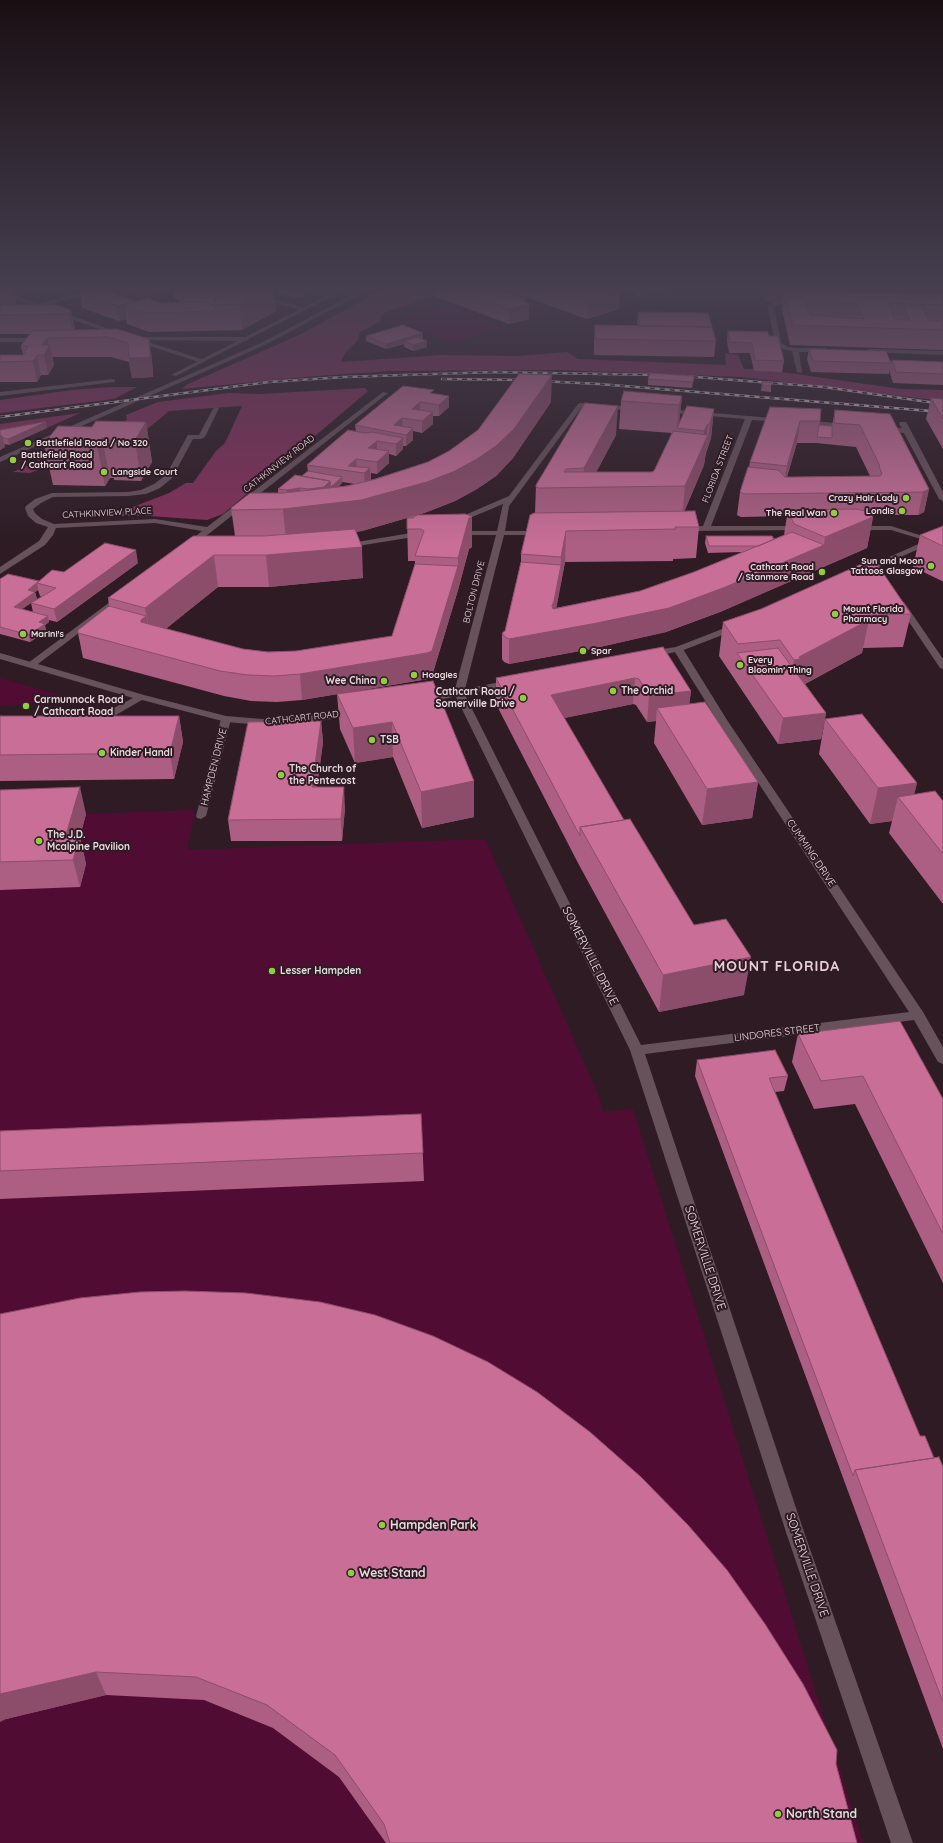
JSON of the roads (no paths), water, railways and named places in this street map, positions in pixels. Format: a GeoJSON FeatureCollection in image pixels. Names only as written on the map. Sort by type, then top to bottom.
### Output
{"type":"FeatureCollection","features":[{"type":"Feature","properties":{"kind":"street"},"geometry":{"type":"LineString","coordinates":[[57,434],[180,372]]}},
{"type":"Feature","properties":{"kind":"street"},"geometry":{"type":"LineString","coordinates":[[0,460],[199,372]]}},
{"type":"Feature","properties":{"kind":"street"},"geometry":{"type":"LineString","coordinates":[[0,394],[113,382]]}},
{"type":"Feature","properties":{"kind":"street","name":"CATHKINVIEW ROAD"},"geometry":{"type":"LineString","coordinates":[[188,552],[209,530],[385,393]]}},
{"type":"Feature","properties":{"kind":"street","name":"BOLTON DRIVE"},"geometry":{"type":"LineString","coordinates":[[459,693],[500,534],[505,506],[580,405],[642,410]]}},
{"type":"Feature","properties":{"kind":"street","name":"CATHKINVIEW PLACE"},"geometry":{"type":"LineString","coordinates":[[209,530],[155,521],[119,521],[53,526],[39,521],[31,514],[29,508],[38,500],[52,495],[128,494],[143,492],[157,486],[169,476],[191,437],[202,437],[216,408]]}},
{"type":"Feature","properties":{"kind":"street"},"geometry":{"type":"LineString","coordinates":[[657,411],[788,421]]}},
{"type":"Feature","properties":{"kind":"street","name":"FLORIDA STREET"},"geometry":{"type":"LineString","coordinates":[[706,528],[749,418]]}},
{"type":"Feature","properties":{"kind":"street"},"geometry":{"type":"LineString","coordinates":[[796,422],[859,427]]}},
{"type":"Feature","properties":{"kind":"street"},"geometry":{"type":"LineString","coordinates":[[902,423],[943,499]]}},
{"type":"Feature","properties":{"kind":"street"},"geometry":{"type":"LineString","coordinates":[[875,428],[907,431]]}},
{"type":"Feature","properties":{"kind":"street"},"geometry":{"type":"LineString","coordinates":[[449,523],[512,497]]}},
{"type":"Feature","properties":{"kind":"street","name":"CATHKINVIEW PLACE"},"geometry":{"type":"LineString","coordinates":[[0,571],[42,543],[49,535],[53,526]]}},
{"type":"Feature","properties":{"kind":"street"},"geometry":{"type":"LineString","coordinates":[[674,529],[806,528]]}},
{"type":"Feature","properties":{"kind":"street"},"geometry":{"type":"LineString","coordinates":[[844,528],[891,528],[930,540]]}},
{"type":"Feature","properties":{"kind":"street"},"geometry":{"type":"LineString","coordinates":[[337,547],[431,531]]}},
{"type":"Feature","properties":{"kind":"street"},"geometry":{"type":"LineString","coordinates":[[448,533],[500,534],[547,532]]}},
{"type":"Feature","properties":{"kind":"street"},"geometry":{"type":"LineString","coordinates":[[850,576],[943,535]]}},
{"type":"Feature","properties":{"kind":"street"},"geometry":{"type":"LineString","coordinates":[[870,567],[879,577]]}},
{"type":"Feature","properties":{"kind":"street"},"geometry":{"type":"LineString","coordinates":[[30,665],[130,590]]}},
{"type":"Feature","properties":{"kind":"street"},"geometry":{"type":"LineString","coordinates":[[897,599],[943,666]]}},
{"type":"Feature","properties":{"kind":"street"},"geometry":{"type":"LineString","coordinates":[[640,656],[678,649],[746,622]]}},
{"type":"Feature","properties":{"kind":"street","name":"CUMMING DRIVE"},"geometry":{"type":"LineString","coordinates":[[678,649],[722,720],[918,1015],[943,1059]]}},
{"type":"Feature","properties":{"kind":"street","name":"CATHCART ROAD"},"geometry":{"type":"LineString","coordinates":[[0,656],[141,697],[226,718],[262,722],[326,717],[365,710]]}},
{"type":"Feature","properties":{"kind":"street"},"geometry":{"type":"LineString","coordinates":[[412,702],[519,681]]}},
{"type":"Feature","properties":{"kind":"street","name":"SOMERVILLE DRIVE"},"geometry":{"type":"LineString","coordinates":[[459,693],[637,1050],[795,1532],[902,1843]]}},
{"type":"Feature","properties":{"kind":"street"},"geometry":{"type":"LineString","coordinates":[[99,728],[83,722],[110,714],[141,697]]}},
{"type":"Feature","properties":{"kind":"street"},"geometry":{"type":"LineString","coordinates":[[176,718],[192,710]]}},
{"type":"Feature","properties":{"kind":"street","name":"HAMPDEN DRIVE"},"geometry":{"type":"LineString","coordinates":[[202,816],[226,718]]}},
{"type":"Feature","properties":{"kind":"street","name":"LINDORES STREET"},"geometry":{"type":"LineString","coordinates":[[637,1050],[918,1015]]}},
{"type":"Feature","properties":{"kind":"railway"},"geometry":{"type":"LineString","coordinates":[[0,417],[269,382],[344,377],[494,372]]}},
{"type":"Feature","properties":{"kind":"railway"},"geometry":{"type":"LineString","coordinates":[[494,372],[659,375]]}},
{"type":"Feature","properties":{"kind":"railway"},"geometry":{"type":"LineString","coordinates":[[683,376],[824,387],[943,404]]}},
{"type":"Feature","properties":{"kind":"railway"},"geometry":{"type":"LineString","coordinates":[[442,379],[526,380]]}},
{"type":"Feature","properties":{"kind":"railway"},"geometry":{"type":"LineString","coordinates":[[540,381],[599,384],[943,412]]}},
{"type":"Feature","properties":{"kind":"place","name":"Battlefield Road / No 320"},"geometry":{"type":"Point","coordinates":[28,443]}},
{"type":"Feature","properties":{"kind":"place","name":"Battlefield Road / Cathcart Road"},"geometry":{"type":"Point","coordinates":[13,460]}},
{"type":"Feature","properties":{"kind":"place","name":"Langside Court"},"geometry":{"type":"Point","coordinates":[104,472]}},
{"type":"Feature","properties":{"kind":"place","name":"Crazy Hair Lady"},"geometry":{"type":"Point","coordinates":[906,498]}},
{"type":"Feature","properties":{"kind":"place","name":"Londis"},"geometry":{"type":"Point","coordinates":[902,511]}},
{"type":"Feature","properties":{"kind":"place","name":"The Real Wan"},"geometry":{"type":"Point","coordinates":[834,513]}},
{"type":"Feature","properties":{"kind":"place","name":"Sun and Moon Tattoos Glasgow"},"geometry":{"type":"Point","coordinates":[931,566]}},
{"type":"Feature","properties":{"kind":"place","name":"Cathcart Road / Stanmore Road"},"geometry":{"type":"Point","coordinates":[822,572]}},
{"type":"Feature","properties":{"kind":"place","name":"Mount Florida Pharmacy"},"geometry":{"type":"Point","coordinates":[835,614]}},
{"type":"Feature","properties":{"kind":"place","name":"Marini's"},"geometry":{"type":"Point","coordinates":[23,634]}},
{"type":"Feature","properties":{"kind":"place","name":"Spar"},"geometry":{"type":"Point","coordinates":[583,651]}},
{"type":"Feature","properties":{"kind":"place","name":"Every Bloomin' Thing"},"geometry":{"type":"Point","coordinates":[740,665]}},
{"type":"Feature","properties":{"kind":"place","name":"Hoagies"},"geometry":{"type":"Point","coordinates":[414,675]}},
{"type":"Feature","properties":{"kind":"place","name":"Wee China"},"geometry":{"type":"Point","coordinates":[384,681]}},
{"type":"Feature","properties":{"kind":"place","name":"The Orchid"},"geometry":{"type":"Point","coordinates":[613,691]}},
{"type":"Feature","properties":{"kind":"place","name":"Cathcart Road / Somerville Drive"},"geometry":{"type":"Point","coordinates":[523,698]}},
{"type":"Feature","properties":{"kind":"place","name":"Carmunnock Road / Cathcart Road"},"geometry":{"type":"Point","coordinates":[26,706]}},
{"type":"Feature","properties":{"kind":"place","name":"TSB"},"geometry":{"type":"Point","coordinates":[372,740]}},
{"type":"Feature","properties":{"kind":"place","name":"Kinder Handl"},"geometry":{"type":"Point","coordinates":[102,753]}},
{"type":"Feature","properties":{"kind":"place","name":"The Church of the Pentecost"},"geometry":{"type":"Point","coordinates":[281,775]}},
{"type":"Feature","properties":{"kind":"place","name":"The J.D. Mcalpine Pavilion"},"geometry":{"type":"Point","coordinates":[39,841]}},
{"type":"Feature","properties":{"kind":"place","name":"Lesser Hampden"},"geometry":{"type":"Point","coordinates":[272,971]}},
{"type":"Feature","properties":{"kind":"place","name":"Hampden Park"},"geometry":{"type":"Point","coordinates":[382,1525]}},
{"type":"Feature","properties":{"kind":"place","name":"West Stand"},"geometry":{"type":"Point","coordinates":[351,1573]}},
{"type":"Feature","properties":{"kind":"place","name":"North Stand"},"geometry":{"type":"Point","coordinates":[778,1814]}},
{"type":"Feature","properties":{"kind":"district","name":"MOUNT FLORIDA"},"geometry":{"type":"Point","coordinates":[777,967]}}]}
